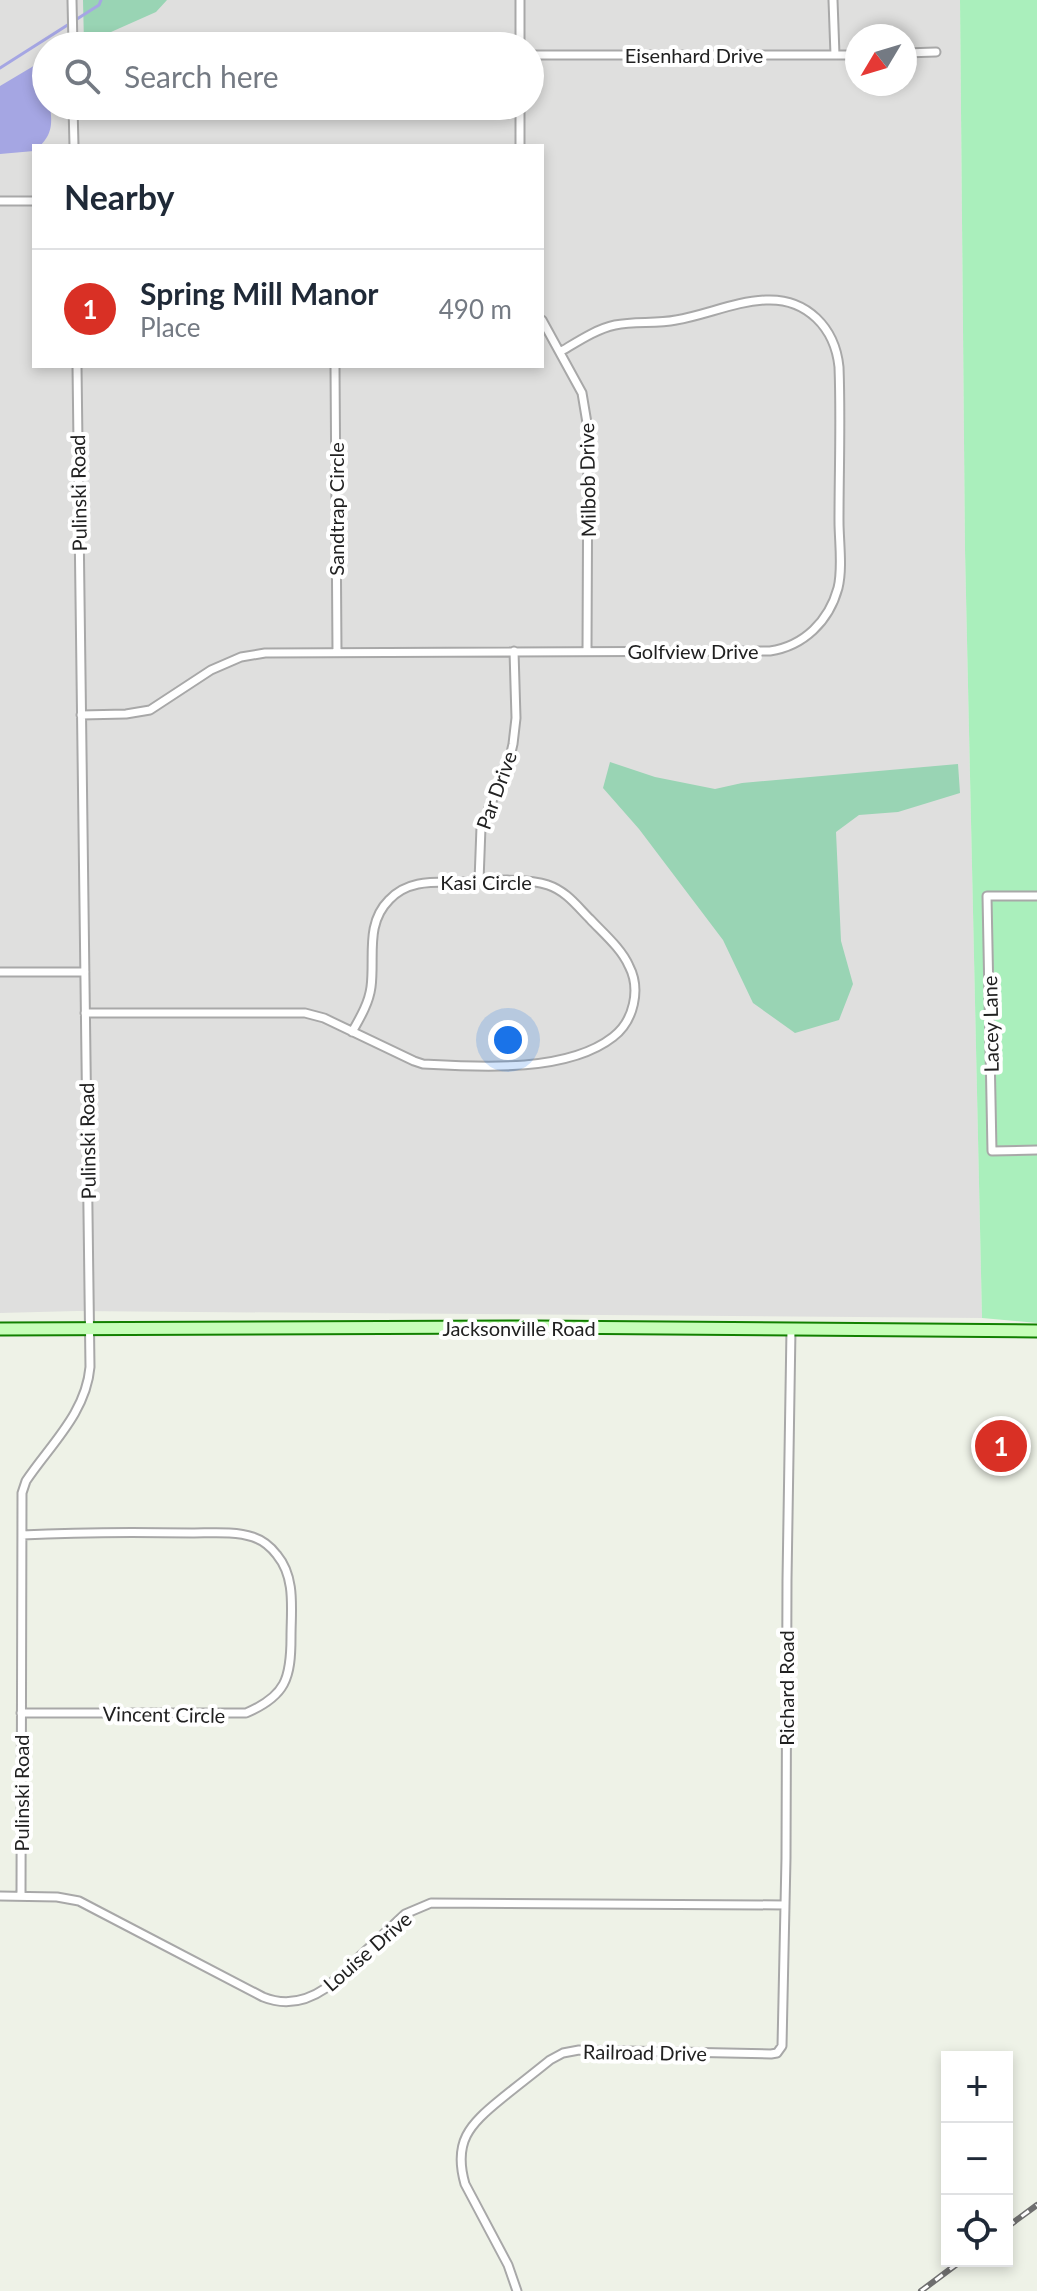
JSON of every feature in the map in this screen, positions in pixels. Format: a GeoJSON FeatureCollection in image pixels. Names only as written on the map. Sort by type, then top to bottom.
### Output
{"type":"FeatureCollection","features":[{"type":"Feature","properties":{"kind":"main road","name":"Jacksonville Road"},"geometry":{"type":"LineString","coordinates":[[0,1329],[537,1327],[1037,1331]]}},
{"type":"Feature","properties":{"kind":"street"},"geometry":{"type":"LineString","coordinates":[[72,0],[73,32]]}},
{"type":"Feature","properties":{"kind":"street"},"geometry":{"type":"LineString","coordinates":[[520,0],[520,32]]}},
{"type":"Feature","properties":{"kind":"street"},"geometry":{"type":"LineString","coordinates":[[833,0],[835,55]]}},
{"type":"Feature","properties":{"kind":"street"},"geometry":{"type":"LineString","coordinates":[[917,53],[936,52]]}},
{"type":"Feature","properties":{"kind":"street","name":"Eisenhard Drive"},"geometry":{"type":"LineString","coordinates":[[544,55],[845,55]]}},
{"type":"Feature","properties":{"kind":"street"},"geometry":{"type":"LineString","coordinates":[[73,120],[74,144]]}},
{"type":"Feature","properties":{"kind":"street"},"geometry":{"type":"LineString","coordinates":[[520,120],[520,144]]}},
{"type":"Feature","properties":{"kind":"street"},"geometry":{"type":"LineString","coordinates":[[0,201],[32,201]]}},
{"type":"Feature","properties":{"kind":"street","name":"Golfview Drive"},"geometry":{"type":"LineString","coordinates":[[81,715],[150,710],[211,670],[241,657],[265,653],[770,651],[800,641],[828,613],[839,581],[839,367],[836,348],[818,319],[805,309],[777,301],[754,302],[676,320],[612,325],[560,352]]}},
{"type":"Feature","properties":{"kind":"street","name":"Milbob Drive"},"geometry":{"type":"LineString","coordinates":[[544,324],[586,404],[587,651]]}},
{"type":"Feature","properties":{"kind":"street","name":"Pulinski Road"},"geometry":{"type":"LineString","coordinates":[[21,1896],[22,1493],[26,1481],[76,1413],[86,1392],[90,1367],[77,368]]}},
{"type":"Feature","properties":{"kind":"street","name":"Sandtrap Circle"},"geometry":{"type":"LineString","coordinates":[[335,368],[337,652]]}},
{"type":"Feature","properties":{"kind":"street","name":"Par Drive"},"geometry":{"type":"LineString","coordinates":[[479,881],[481,827],[513,744],[516,718],[514,651]]}},
{"type":"Feature","properties":{"kind":"street","name":"Kasi Circle"},"geometry":{"type":"LineString","coordinates":[[85,1013],[305,1013],[324,1018],[352,1032],[414,1061],[423,1064],[545,1064],[610,1040],[630,1016],[634,978],[631,968],[573,901],[561,891],[543,883],[479,881],[412,885],[389,900],[375,925],[371,986],[352,1032]]}},
{"type":"Feature","properties":{"kind":"street","name":"Lacey Lane"},"geometry":{"type":"LineString","coordinates":[[1037,896],[987,896],[992,1151],[1037,1150]]}},
{"type":"Feature","properties":{"kind":"street"},"geometry":{"type":"LineString","coordinates":[[0,972],[85,972]]}},
{"type":"Feature","properties":{"kind":"street","name":"Richard Road"},"geometry":{"type":"LineString","coordinates":[[782,2046],[791,1329]]}},
{"type":"Feature","properties":{"kind":"street","name":"Vincent Circle"},"geometry":{"type":"LineString","coordinates":[[21,1713],[238,1715],[269,1701],[282,1686],[291,1663],[291,1589],[288,1575],[277,1555],[255,1538],[238,1534],[155,1532],[22,1535]]}},
{"type":"Feature","properties":{"kind":"street","name":"Louise Drive"},"geometry":{"type":"LineString","coordinates":[[0,1896],[57,1897],[79,1901],[263,1997],[290,2002],[326,1988],[405,1914],[431,1903],[785,1905]]}},
{"type":"Feature","properties":{"kind":"street","name":"Railroad Drive"},"geometry":{"type":"LineString","coordinates":[[517,2291],[508,2265],[465,2184],[461,2170],[464,2139],[477,2118],[563,2053],[579,2050],[771,2054],[777,2053],[782,2046]]}},
{"type":"Feature","properties":{"kind":"shaded area"},"geometry":{"type":"Polygon","coordinates":[[[0,0],[960,0],[965,550],[982,1318],[0,1313],[0,0]]]}},
{"type":"Feature","properties":{"kind":"green space"},"geometry":{"type":"Polygon","coordinates":[[[83,0],[167,0],[156,12],[111,32],[84,32],[83,0]]]}},
{"type":"Feature","properties":{"kind":"green space"},"geometry":{"type":"Polygon","coordinates":[[[960,0],[1037,0],[1037,1323],[982,1318],[965,550],[960,0]]]}},
{"type":"Feature","properties":{"kind":"green space"},"geometry":{"type":"Polygon","coordinates":[[[610,762],[655,777],[715,789],[742,783],[958,764],[960,793],[898,812],[859,815],[836,832],[841,941],[853,984],[839,1020],[795,1033],[753,1003],[723,940],[639,829],[603,788],[610,762]]]}},
{"type":"Feature","properties":{"kind":"water"},"geometry":{"type":"Polygon","coordinates":[[[32,67],[32,120],[51,120],[51,127],[42,144],[32,144],[32,151],[0,154],[0,86],[32,67]]]}},
{"type":"Feature","properties":{"kind":"waterway"},"geometry":{"type":"LineString","coordinates":[[57,32],[99,5],[101,0]]}},
{"type":"Feature","properties":{"kind":"waterway"},"geometry":{"type":"LineString","coordinates":[[0,68],[32,48]]}},
{"type":"Feature","properties":{"kind":"railway"},"geometry":{"type":"LineString","coordinates":[[1013,2223],[1037,2205]]}},
{"type":"Feature","properties":{"kind":"railway"},"geometry":{"type":"LineString","coordinates":[[921,2291],[953,2267]]}},
{"type":"Feature","properties":{"kind":"place","name":"Spring Mill Manor"},"geometry":{"type":"Point","coordinates":[1001,1446]}}]}
